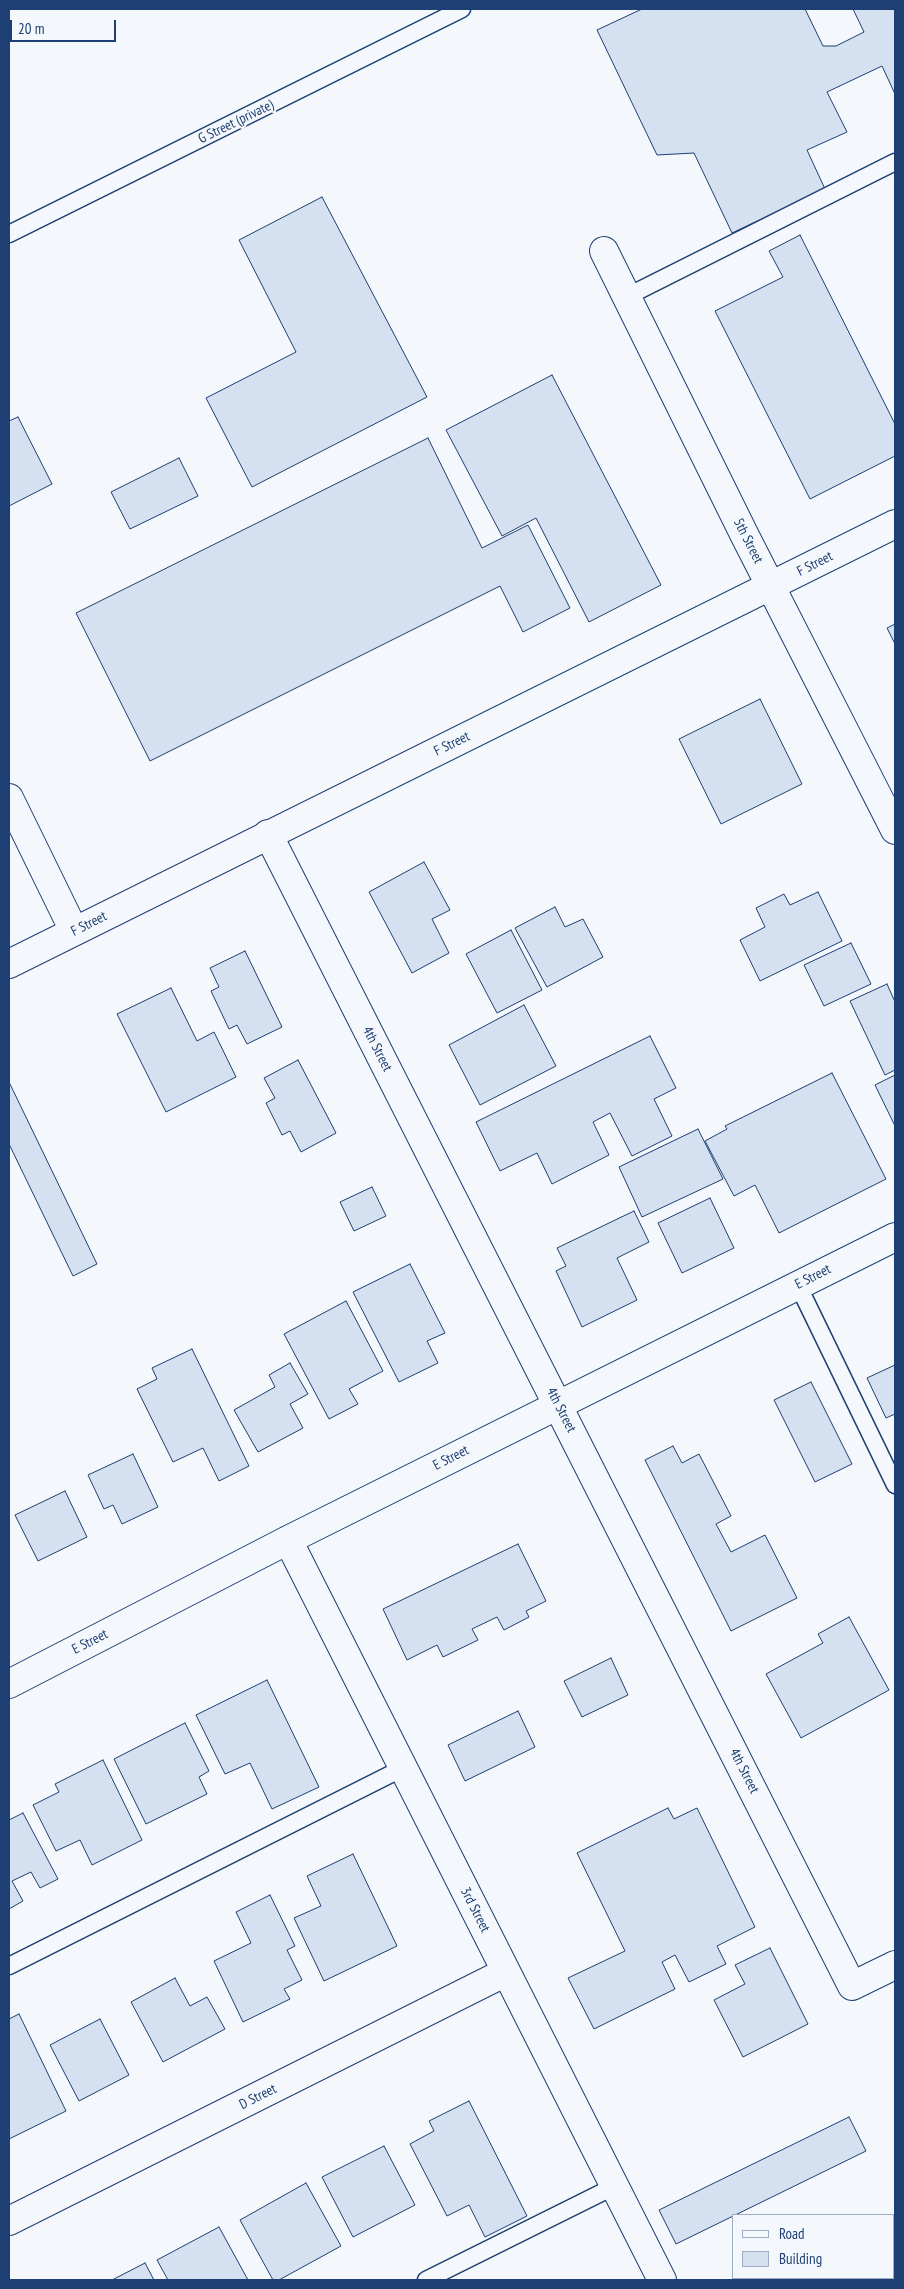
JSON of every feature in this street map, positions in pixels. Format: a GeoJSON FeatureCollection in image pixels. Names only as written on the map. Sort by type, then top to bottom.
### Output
{"type":"FeatureCollection","features":[{"type":"Feature","properties":{"kind":"street","name":"5th Street"},"geometry":{"type":"LineString","coordinates":[[604,251],[770,586],[895,830]]}},
{"type":"Feature","properties":{"kind":"street","name":"F Street"},"geometry":{"type":"LineString","coordinates":[[9,964],[895,524]]}},
{"type":"Feature","properties":{"kind":"street"},"geometry":{"type":"LineString","coordinates":[[9,798],[74,931]]}},
{"type":"Feature","properties":{"kind":"street","name":"4th Street"},"geometry":{"type":"LineString","coordinates":[[268,834],[852,1986],[895,1965]]}},
{"type":"Feature","properties":{"kind":"street","name":"E Street"},"geometry":{"type":"LineString","coordinates":[[9,1684],[288,1540],[895,1237]]}},
{"type":"Feature","properties":{"kind":"street","name":"3rd Street"},"geometry":{"type":"LineString","coordinates":[[288,1540],[662,2280]]}},
{"type":"Feature","properties":{"kind":"street","name":"D Street"},"geometry":{"type":"LineString","coordinates":[[9,2222],[506,1972]]}},
{"type":"Feature","properties":{"kind":"lane","name":"G Street (private)"},"geometry":{"type":"LineString","coordinates":[[9,234],[462,9]]}},
{"type":"Feature","properties":{"kind":"lane"},"geometry":{"type":"LineString","coordinates":[[626,297],[895,162]]}},
{"type":"Feature","properties":{"kind":"lane"},"geometry":{"type":"LineString","coordinates":[[798,1285],[895,1485]]}},
{"type":"Feature","properties":{"kind":"lane"},"geometry":{"type":"LineString","coordinates":[[9,1966],[403,1768]]}},
{"type":"Feature","properties":{"kind":"lane"},"geometry":{"type":"LineString","coordinates":[[426,2280],[615,2186]]}},
{"type":"Feature","properties":{"kind":"building"},"geometry":{"type":"Polygon","coordinates":[[[642,9],[805,9],[823,46],[836,46],[864,32],[853,9],[895,9],[895,94],[882,66],[827,92],[847,132],[807,150],[825,189],[732,233],[694,153],[657,155],[597,30],[642,9]]]}},
{"type":"Feature","properties":{"kind":"building"},"geometry":{"type":"Polygon","coordinates":[[[322,197],[427,397],[252,487],[206,398],[296,352],[239,240],[322,197]]]}},
{"type":"Feature","properties":{"kind":"building"},"geometry":{"type":"Polygon","coordinates":[[[800,235],[895,424],[895,456],[810,499],[715,311],[783,277],[769,251],[800,235]]]}},
{"type":"Feature","properties":{"kind":"building"},"geometry":{"type":"Polygon","coordinates":[[[552,375],[661,585],[589,622],[536,518],[502,536],[446,430],[552,375]]]}},
{"type":"Feature","properties":{"kind":"building"},"geometry":{"type":"Polygon","coordinates":[[[18,417],[52,484],[9,506],[9,421],[18,417]]]}},
{"type":"Feature","properties":{"kind":"building"},"geometry":{"type":"Polygon","coordinates":[[[428,438],[482,548],[528,525],[570,608],[523,632],[500,586],[150,761],[76,613],[428,438]]]}},
{"type":"Feature","properties":{"kind":"building"},"geometry":{"type":"Polygon","coordinates":[[[179,458],[198,496],[130,529],[111,492],[179,458]]]}},
{"type":"Feature","properties":{"kind":"building"},"geometry":{"type":"Polygon","coordinates":[[[895,624],[895,644],[887,628],[895,624]]]}},
{"type":"Feature","properties":{"kind":"building"},"geometry":{"type":"Polygon","coordinates":[[[760,699],[802,784],[721,824],[679,739],[760,699]]]}},
{"type":"Feature","properties":{"kind":"building"},"geometry":{"type":"Polygon","coordinates":[[[424,862],[450,910],[432,919],[449,953],[412,973],[369,892],[424,862]]]}},
{"type":"Feature","properties":{"kind":"building"},"geometry":{"type":"Polygon","coordinates":[[[818,892],[842,941],[760,981],[740,940],[765,927],[756,908],[784,894],[790,905],[818,892]]]}},
{"type":"Feature","properties":{"kind":"building"},"geometry":{"type":"Polygon","coordinates":[[[555,907],[565,927],[583,919],[603,957],[547,987],[515,928],[555,907]]]}},
{"type":"Feature","properties":{"kind":"building"},"geometry":{"type":"Polygon","coordinates":[[[511,930],[542,990],[497,1013],[466,954],[511,930]]]}},
{"type":"Feature","properties":{"kind":"building"},"geometry":{"type":"Polygon","coordinates":[[[851,943],[871,984],[824,1006],[804,965],[851,943]]]}},
{"type":"Feature","properties":{"kind":"building"},"geometry":{"type":"Polygon","coordinates":[[[245,951],[282,1027],[247,1044],[237,1025],[229,1029],[211,991],[219,987],[210,968],[245,951]]]}},
{"type":"Feature","properties":{"kind":"building"},"geometry":{"type":"Polygon","coordinates":[[[887,984],[895,1002],[895,1070],[885,1075],[850,1001],[887,984]]]}},
{"type":"Feature","properties":{"kind":"building"},"geometry":{"type":"Polygon","coordinates":[[[171,988],[197,1041],[214,1032],[236,1077],[166,1112],[117,1014],[171,988]]]}},
{"type":"Feature","properties":{"kind":"building"},"geometry":{"type":"Polygon","coordinates":[[[524,1005],[556,1066],[480,1105],[449,1045],[524,1005]]]}},
{"type":"Feature","properties":{"kind":"building"},"geometry":{"type":"Polygon","coordinates":[[[650,1036],[676,1088],[654,1099],[672,1136],[632,1156],[610,1113],[593,1122],[609,1155],[552,1184],[537,1153],[500,1171],[476,1122],[650,1036]]]}},
{"type":"Feature","properties":{"kind":"building"},"geometry":{"type":"Polygon","coordinates":[[[298,1060],[336,1133],[301,1152],[290,1131],[282,1135],[266,1103],[275,1098],[264,1078],[298,1060]]]}},
{"type":"Feature","properties":{"kind":"building"},"geometry":{"type":"Polygon","coordinates":[[[832,1073],[886,1179],[779,1233],[755,1185],[734,1196],[705,1141],[727,1129],[725,1126],[832,1073]]]}},
{"type":"Feature","properties":{"kind":"building"},"geometry":{"type":"Polygon","coordinates":[[[895,1075],[895,1126],[875,1085],[895,1075]]]}},
{"type":"Feature","properties":{"kind":"building"},"geometry":{"type":"Polygon","coordinates":[[[9,1082],[97,1264],[73,1276],[9,1144],[9,1082]]]}},
{"type":"Feature","properties":{"kind":"building"},"geometry":{"type":"Polygon","coordinates":[[[698,1129],[723,1179],[642,1217],[619,1167],[698,1129]]]}},
{"type":"Feature","properties":{"kind":"building"},"geometry":{"type":"Polygon","coordinates":[[[372,1187],[386,1216],[354,1231],[340,1202],[372,1187]]]}},
{"type":"Feature","properties":{"kind":"building"},"geometry":{"type":"Polygon","coordinates":[[[710,1198],[734,1248],[682,1273],[658,1223],[710,1198]]]}},
{"type":"Feature","properties":{"kind":"building"},"geometry":{"type":"Polygon","coordinates":[[[634,1211],[649,1242],[617,1258],[637,1300],[582,1327],[556,1271],[566,1266],[557,1248],[634,1211]]]}},
{"type":"Feature","properties":{"kind":"building"},"geometry":{"type":"Polygon","coordinates":[[[410,1264],[445,1333],[427,1341],[438,1363],[399,1382],[353,1292],[410,1264]]]}},
{"type":"Feature","properties":{"kind":"building"},"geometry":{"type":"Polygon","coordinates":[[[346,1301],[383,1371],[349,1389],[358,1404],[329,1419],[284,1334],[346,1301]]]}},
{"type":"Feature","properties":{"kind":"building"},"geometry":{"type":"Polygon","coordinates":[[[192,1349],[249,1466],[219,1481],[203,1448],[173,1462],[137,1389],[157,1379],[152,1368],[192,1349]]]}},
{"type":"Feature","properties":{"kind":"building"},"geometry":{"type":"Polygon","coordinates":[[[290,1363],[308,1394],[290,1404],[303,1428],[258,1452],[234,1410],[275,1387],[269,1375],[290,1363]]]}},
{"type":"Feature","properties":{"kind":"building"},"geometry":{"type":"Polygon","coordinates":[[[895,1365],[895,1414],[886,1418],[867,1378],[895,1365]]]}},
{"type":"Feature","properties":{"kind":"building"},"geometry":{"type":"Polygon","coordinates":[[[811,1382],[852,1464],[815,1482],[774,1400],[811,1382]]]}},
{"type":"Feature","properties":{"kind":"building"},"geometry":{"type":"Polygon","coordinates":[[[673,1446],[682,1463],[699,1454],[731,1516],[716,1524],[731,1552],[765,1535],[797,1598],[731,1631],[645,1460],[673,1446]]]}},
{"type":"Feature","properties":{"kind":"building"},"geometry":{"type":"Polygon","coordinates":[[[133,1454],[158,1507],[122,1524],[113,1505],[104,1509],[88,1475],[133,1454]]]}},
{"type":"Feature","properties":{"kind":"building"},"geometry":{"type":"Polygon","coordinates":[[[65,1491],[87,1537],[38,1561],[15,1515],[65,1491]]]}},
{"type":"Feature","properties":{"kind":"building"},"geometry":{"type":"Polygon","coordinates":[[[518,1544],[546,1601],[526,1611],[529,1617],[504,1630],[497,1617],[472,1629],[478,1640],[443,1657],[437,1645],[407,1660],[383,1609],[518,1544]]]}},
{"type":"Feature","properties":{"kind":"building"},"geometry":{"type":"Polygon","coordinates":[[[849,1617],[889,1690],[801,1738],[766,1674],[823,1643],[818,1634],[849,1617]]]}},
{"type":"Feature","properties":{"kind":"building"},"geometry":{"type":"Polygon","coordinates":[[[611,1658],[628,1695],[582,1717],[564,1681],[611,1658]]]}},
{"type":"Feature","properties":{"kind":"building"},"geometry":{"type":"Polygon","coordinates":[[[267,1680],[319,1787],[272,1809],[250,1763],[225,1774],[196,1715],[267,1680]]]}},
{"type":"Feature","properties":{"kind":"building"},"geometry":{"type":"Polygon","coordinates":[[[518,1711],[535,1747],[465,1781],[448,1745],[518,1711]]]}},
{"type":"Feature","properties":{"kind":"building"},"geometry":{"type":"Polygon","coordinates":[[[185,1723],[209,1771],[199,1777],[207,1794],[146,1824],[114,1759],[185,1723]]]}},
{"type":"Feature","properties":{"kind":"building"},"geometry":{"type":"Polygon","coordinates":[[[103,1760],[142,1840],[92,1865],[80,1840],[56,1851],[33,1805],[59,1792],[55,1784],[103,1760]]]}},
{"type":"Feature","properties":{"kind":"building"},"geometry":{"type":"Polygon","coordinates":[[[668,1808],[674,1819],[697,1808],[755,1927],[717,1946],[726,1964],[689,1982],[675,1955],[662,1962],[675,1989],[594,2029],[568,1978],[625,1951],[577,1853],[668,1808]]]}},
{"type":"Feature","properties":{"kind":"building"},"geometry":{"type":"Polygon","coordinates":[[[23,1813],[58,1879],[40,1888],[31,1872],[12,1881],[23,1901],[9,1909],[9,1820],[23,1813]]]}},
{"type":"Feature","properties":{"kind":"building"},"geometry":{"type":"Polygon","coordinates":[[[353,1854],[397,1946],[324,1981],[294,1918],[321,1906],[307,1876],[353,1854]]]}},
{"type":"Feature","properties":{"kind":"building"},"geometry":{"type":"Polygon","coordinates":[[[270,1895],[295,1946],[287,1950],[302,1980],[284,1989],[290,1999],[243,2022],[214,1961],[251,1943],[236,1912],[270,1895]]]}},
{"type":"Feature","properties":{"kind":"building"},"geometry":{"type":"Polygon","coordinates":[[[770,1948],[808,2024],[743,2057],[714,2000],[745,1984],[735,1965],[770,1948]]]}},
{"type":"Feature","properties":{"kind":"building"},"geometry":{"type":"Polygon","coordinates":[[[175,1978],[190,2006],[207,1997],[225,2029],[163,2062],[131,2002],[175,1978]]]}},
{"type":"Feature","properties":{"kind":"building"},"geometry":{"type":"Polygon","coordinates":[[[19,2014],[66,2111],[9,2139],[9,2019],[19,2014]]]}},
{"type":"Feature","properties":{"kind":"building"},"geometry":{"type":"Polygon","coordinates":[[[100,2019],[129,2075],[79,2101],[50,2045],[100,2019]]]}},
{"type":"Feature","properties":{"kind":"building"},"geometry":{"type":"Polygon","coordinates":[[[469,2101],[527,2216],[485,2237],[469,2205],[447,2216],[410,2144],[434,2131],[429,2121],[469,2101]]]}},
{"type":"Feature","properties":{"kind":"building"},"geometry":{"type":"Polygon","coordinates":[[[849,2117],[866,2151],[737,2214],[732,2214],[732,2217],[676,2244],[659,2210],[849,2117]]]}},
{"type":"Feature","properties":{"kind":"building"},"geometry":{"type":"Polygon","coordinates":[[[384,2146],[415,2205],[353,2237],[322,2177],[384,2146]]]}},
{"type":"Feature","properties":{"kind":"building"},"geometry":{"type":"Polygon","coordinates":[[[306,2183],[341,2246],[279,2280],[273,2280],[240,2220],[306,2183]]]}},
{"type":"Feature","properties":{"kind":"building"},"geometry":{"type":"Polygon","coordinates":[[[219,2227],[248,2280],[168,2280],[157,2260],[219,2227]]]}},
{"type":"Feature","properties":{"kind":"building"},"geometry":{"type":"Polygon","coordinates":[[[145,2263],[154,2280],[112,2280],[145,2263]]]}}]}
